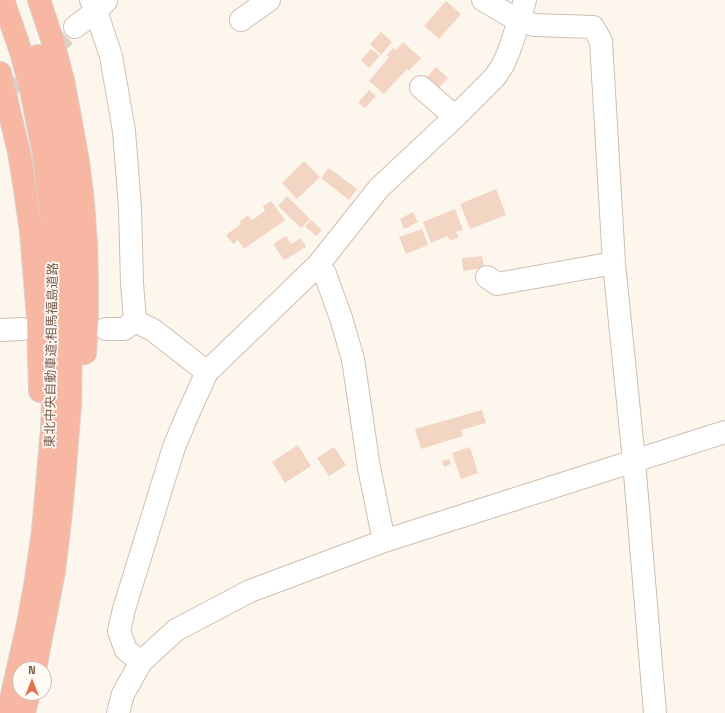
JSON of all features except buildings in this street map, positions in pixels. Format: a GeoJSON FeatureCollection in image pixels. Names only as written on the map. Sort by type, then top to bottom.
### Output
{"type":"FeatureCollection","features":[{"type":"Feature","properties":{"kind":"highway","name":"東北中央自動車道;相馬福島道路"},"geometry":{"type":"LineString","coordinates":[[3,0],[21,52],[37,117],[48,185],[54,256],[55,333],[52,429],[43,531],[45,576],[36,661]]}},
{"type":"Feature","properties":{"kind":"highway","name":"東北中央自動車道;相馬福島道路"},"geometry":{"type":"LineString","coordinates":[[8,713],[18,671],[45,576],[64,480],[70,389],[71,318],[67,219],[59,147],[53,114],[36,50],[19,0]]}},
{"type":"Feature","properties":{"kind":"highway"},"geometry":{"type":"LineString","coordinates":[[39,0],[52,39],[63,80],[78,161],[84,216],[87,283],[87,322],[83,372],[69,488],[45,576]]}},
{"type":"Feature","properties":{"kind":"highway"},"geometry":{"type":"LineString","coordinates":[[0,73],[19,152],[31,232],[37,310],[41,420],[40,516],[45,576]]}},
{"type":"Feature","properties":{"kind":"highway"},"geometry":{"type":"LineString","coordinates":[[24,713],[27,701]]}},
{"type":"Feature","properties":{"kind":"street"},"geometry":{"type":"LineString","coordinates":[[241,20],[269,0]]}},
{"type":"Feature","properties":{"kind":"street"},"geometry":{"type":"LineString","coordinates":[[483,0],[519,21],[535,25],[593,27],[600,41],[614,263],[634,461],[655,713]]}},
{"type":"Feature","properties":{"kind":"street"},"geometry":{"type":"LineString","coordinates":[[141,662],[126,650],[119,631],[124,609],[174,447],[207,372],[318,265],[379,188],[456,117],[495,77],[503,65],[509,51],[525,0]]}},
{"type":"Feature","properties":{"kind":"street"},"geometry":{"type":"LineString","coordinates":[[74,27],[98,4]]}},
{"type":"Feature","properties":{"kind":"street"},"geometry":{"type":"LineString","coordinates":[[98,4],[110,56],[124,131],[130,208],[132,283],[135,321]]}},
{"type":"Feature","properties":{"kind":"street"},"geometry":{"type":"LineString","coordinates":[[421,87],[456,117]]}},
{"type":"Feature","properties":{"kind":"street"},"geometry":{"type":"LineString","coordinates":[[488,277],[497,284],[614,263]]}},
{"type":"Feature","properties":{"kind":"street"},"geometry":{"type":"LineString","coordinates":[[318,265],[324,274],[341,318],[353,359],[369,468],[384,541]]}},
{"type":"Feature","properties":{"kind":"street"},"geometry":{"type":"LineString","coordinates":[[106,329],[124,329],[135,321]]}},
{"type":"Feature","properties":{"kind":"street"},"geometry":{"type":"LineString","coordinates":[[135,321],[153,330],[207,372]]}},
{"type":"Feature","properties":{"kind":"street"},"geometry":{"type":"LineString","coordinates":[[0,330],[22,329]]}},
{"type":"Feature","properties":{"kind":"street"},"geometry":{"type":"LineString","coordinates":[[118,713],[123,694],[141,662],[176,630],[250,591],[384,541],[725,432]]}},
{"type":"Feature","properties":{"kind":"tunnel"},"geometry":{"type":"LineString","coordinates":[[0,94],[75,27]]}}]}
